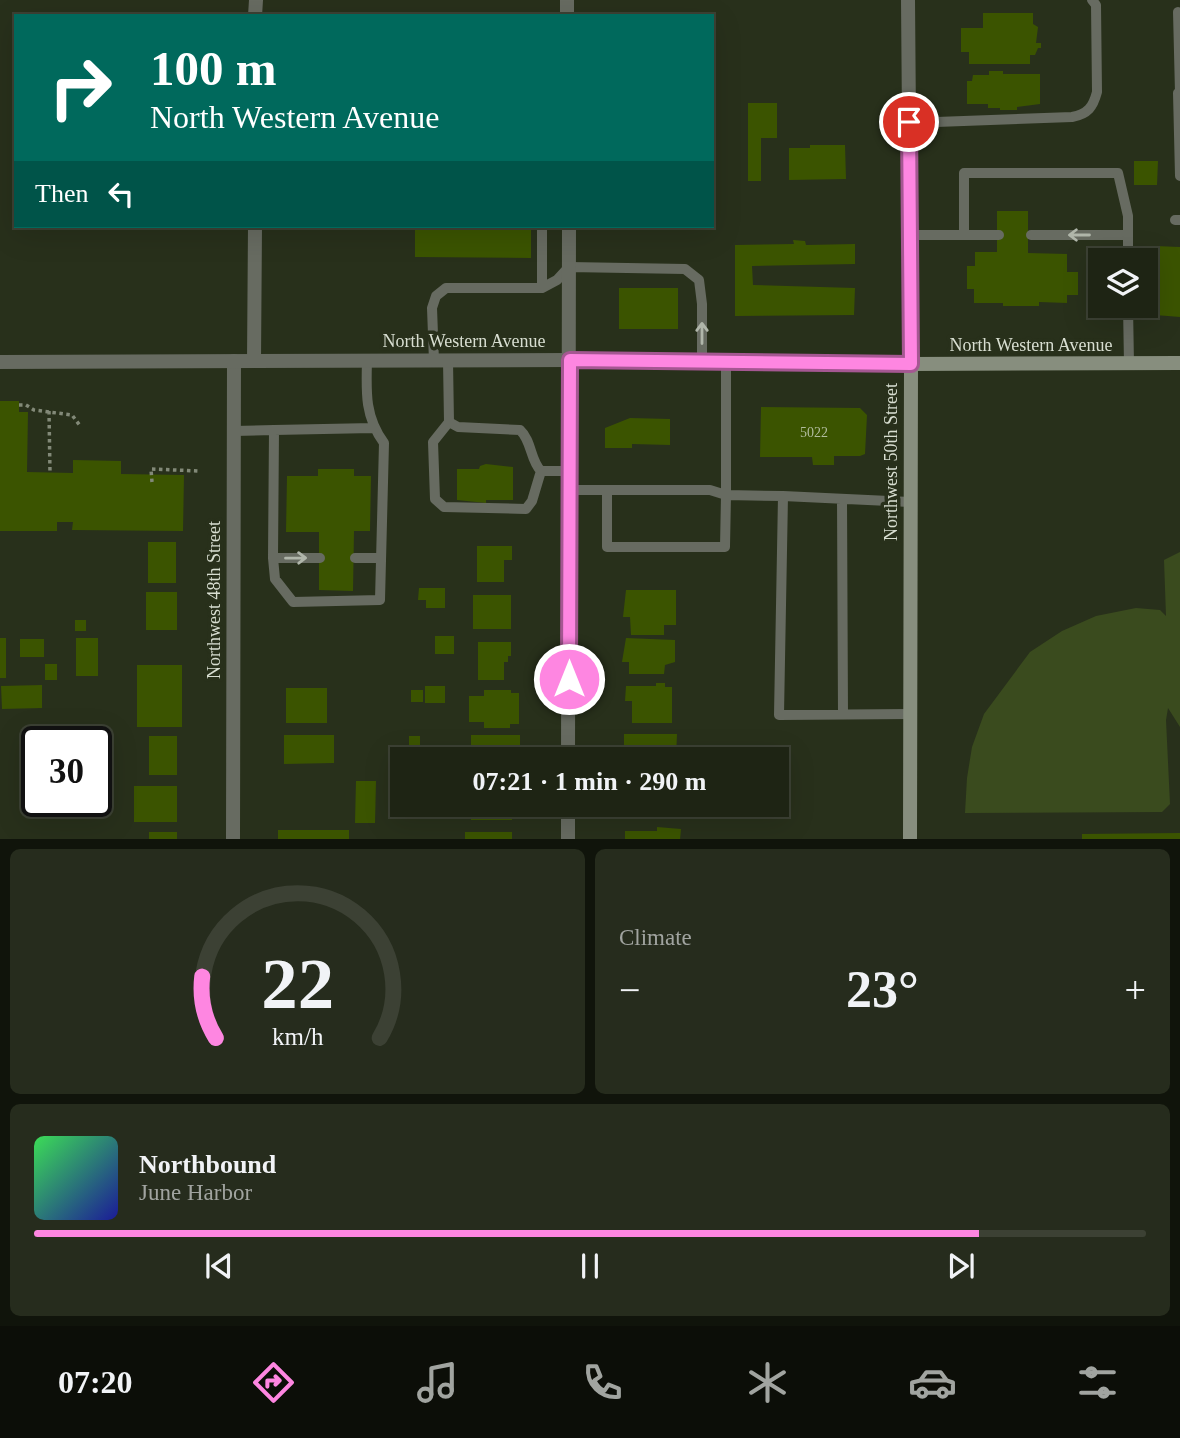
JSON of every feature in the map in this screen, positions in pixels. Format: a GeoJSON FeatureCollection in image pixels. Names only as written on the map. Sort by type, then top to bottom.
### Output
{"type":"FeatureCollection","features":[{"type":"Feature","properties":{"kind":"main road","name":"North Western Avenue"},"geometry":{"type":"LineString","coordinates":[[911,364],[1180,363]]}},
{"type":"Feature","properties":{"kind":"main road","name":"Northwest 50th Street"},"geometry":{"type":"LineString","coordinates":[[910,839],[911,364]]}},
{"type":"Feature","properties":{"kind":"street","name":"Northwest 50th Street"},"geometry":{"type":"LineString","coordinates":[[908,0],[911,364]]}},
{"type":"Feature","properties":{"kind":"street"},"geometry":{"type":"LineString","coordinates":[[254,361],[255,228]]}},
{"type":"Feature","properties":{"kind":"street"},"geometry":{"type":"LineString","coordinates":[[569,228],[569,747]]}},
{"type":"Feature","properties":{"kind":"street","name":"North Western Avenue"},"geometry":{"type":"LineString","coordinates":[[0,362],[570,360],[911,364]]}},
{"type":"Feature","properties":{"kind":"street","name":"Northwest 48th Street"},"geometry":{"type":"LineString","coordinates":[[233,839],[234,361]]}},
{"type":"Feature","properties":{"kind":"street"},"geometry":{"type":"LineString","coordinates":[[568,817],[568,839]]}},
{"type":"Feature","properties":{"kind":"lane"},"geometry":{"type":"LineString","coordinates":[[909,122],[1085,115],[1097,92],[1096,5],[1092,0]]}},
{"type":"Feature","properties":{"kind":"lane"},"geometry":{"type":"LineString","coordinates":[[1178,12],[1180,176]]}},
{"type":"Feature","properties":{"kind":"lane"},"geometry":{"type":"LineString","coordinates":[[964,235],[964,173],[1118,173],[1128,216],[1128,248]]}},
{"type":"Feature","properties":{"kind":"lane"},"geometry":{"type":"LineString","coordinates":[[542,228],[542,288]]}},
{"type":"Feature","properties":{"kind":"lane"},"geometry":{"type":"LineString","coordinates":[[910,235],[999,235]]}},
{"type":"Feature","properties":{"kind":"lane"},"geometry":{"type":"LineString","coordinates":[[1031,235],[1128,235]]}},
{"type":"Feature","properties":{"kind":"lane"},"geometry":{"type":"LineString","coordinates":[[541,471],[532,501],[526,509],[444,507],[435,499],[433,442],[449,422],[432,308],[436,296],[446,288],[542,288],[557,280],[569,267],[685,269],[699,280],[702,304],[702,362]]}},
{"type":"Feature","properties":{"kind":"lane"},"geometry":{"type":"LineString","coordinates":[[1128,318],[1129,364]]}},
{"type":"Feature","properties":{"kind":"lane"},"geometry":{"type":"LineString","coordinates":[[274,430],[272,558],[275,579],[293,602],[380,600],[384,443],[373,428],[366,395],[367,361]]}},
{"type":"Feature","properties":{"kind":"lane"},"geometry":{"type":"LineString","coordinates":[[607,490],[607,547],[725,547],[726,363]]}},
{"type":"Feature","properties":{"kind":"lane"},"geometry":{"type":"LineString","coordinates":[[449,422],[458,427],[520,429],[527,437],[536,466],[541,471],[569,471]]}},
{"type":"Feature","properties":{"kind":"lane"},"geometry":{"type":"LineString","coordinates":[[234,431],[373,428]]}},
{"type":"Feature","properties":{"kind":"lane"},"geometry":{"type":"LineString","coordinates":[[569,490],[710,490],[726,495],[910,502]]}},
{"type":"Feature","properties":{"kind":"lane"},"geometry":{"type":"LineString","coordinates":[[783,496],[779,715],[910,714]]}},
{"type":"Feature","properties":{"kind":"lane"},"geometry":{"type":"LineString","coordinates":[[842,499],[842,715]]}},
{"type":"Feature","properties":{"kind":"lane"},"geometry":{"type":"LineString","coordinates":[[272,558],[320,558]]}},
{"type":"Feature","properties":{"kind":"lane"},"geometry":{"type":"LineString","coordinates":[[355,558],[381,558]]}},
{"type":"Feature","properties":{"kind":"path"},"geometry":{"type":"LineString","coordinates":[[19,405],[72,415],[81,427]]}},
{"type":"Feature","properties":{"kind":"path"},"geometry":{"type":"LineString","coordinates":[[49,411],[50,473]]}},
{"type":"Feature","properties":{"kind":"path"},"geometry":{"type":"LineString","coordinates":[[152,482],[151,469],[199,471]]}},
{"type":"Feature","properties":{"kind":"green space"},"geometry":{"type":"Polygon","coordinates":[[[1180,552],[1180,727],[1168,708],[1166,720],[1170,804],[1162,812],[965,813],[972,747],[984,714],[1030,652],[1062,631],[1096,616],[1136,608],[1160,610],[1166,616],[1164,560],[1180,552]]]}},
{"type":"Feature","properties":{"kind":"building"},"geometry":{"type":"Polygon","coordinates":[[[983,13],[1033,13],[1033,24],[1038,27],[1036,43],[1041,43],[1041,48],[1038,48],[1035,55],[1030,55],[1030,64],[969,64],[969,52],[961,52],[961,28],[983,28],[983,13]]]}},
{"type":"Feature","properties":{"kind":"building"},"geometry":{"type":"Polygon","coordinates":[[[989,71],[1003,71],[1003,74],[1040,74],[1040,104],[1017,107],[1017,110],[1000,110],[988,108],[988,104],[967,104],[967,81],[972,81],[973,75],[989,75],[989,71]]]}},
{"type":"Feature","properties":{"kind":"building"},"geometry":{"type":"Polygon","coordinates":[[[748,103],[777,103],[777,138],[761,138],[761,181],[748,181],[748,103]]]}},
{"type":"Feature","properties":{"kind":"building"},"geometry":{"type":"Polygon","coordinates":[[[810,145],[845,145],[846,179],[789,180],[789,148],[810,148],[810,145]]]}},
{"type":"Feature","properties":{"kind":"building"},"geometry":{"type":"Polygon","coordinates":[[[1134,161],[1158,161],[1157,185],[1134,185],[1134,161]]]}},
{"type":"Feature","properties":{"kind":"building"},"geometry":{"type":"Polygon","coordinates":[[[997,211],[1028,211],[1028,253],[1067,254],[1067,272],[1078,272],[1078,295],[1067,295],[1067,303],[1039,302],[1039,306],[974,303],[974,289],[967,289],[967,266],[975,266],[975,252],[997,252],[997,211]]]}},
{"type":"Feature","properties":{"kind":"building"},"geometry":{"type":"Polygon","coordinates":[[[415,228],[531,228],[531,258],[415,257],[415,228]]]}},
{"type":"Feature","properties":{"kind":"building"},"geometry":{"type":"Polygon","coordinates":[[[793,240],[805,241],[806,245],[855,244],[855,264],[752,266],[753,285],[855,288],[854,315],[735,316],[735,245],[794,244],[793,240]]]}},
{"type":"Feature","properties":{"kind":"building"},"geometry":{"type":"Polygon","coordinates":[[[1180,247],[1180,317],[1158,315],[1158,248],[1155,248],[1180,247]]]}},
{"type":"Feature","properties":{"kind":"building"},"geometry":{"type":"Polygon","coordinates":[[[619,288],[678,288],[678,329],[619,329],[619,288]]]}},
{"type":"Feature","properties":{"kind":"building"},"geometry":{"type":"Polygon","coordinates":[[[0,401],[19,401],[19,412],[28,412],[27,472],[73,473],[73,460],[121,461],[121,474],[184,475],[183,531],[72,530],[73,522],[57,522],[57,531],[0,531],[0,401]]]}},
{"type":"Feature","properties":{"kind":"building"},"geometry":{"type":"Polygon","coordinates":[[[761,407],[860,408],[867,415],[865,454],[834,456],[834,465],[813,465],[812,457],[760,457],[761,407]]]}},
{"type":"Feature","properties":{"kind":"building"},"geometry":{"type":"Polygon","coordinates":[[[630,418],[670,419],[670,445],[632,444],[632,448],[605,448],[605,428],[630,418]]]}},
{"type":"Feature","properties":{"kind":"building"},"geometry":{"type":"Polygon","coordinates":[[[486,464],[513,467],[513,500],[486,500],[486,503],[457,500],[457,469],[479,469],[486,464]]]}},
{"type":"Feature","properties":{"kind":"building"},"geometry":{"type":"Polygon","coordinates":[[[318,469],[354,469],[354,476],[371,476],[370,531],[354,531],[353,591],[319,590],[319,532],[286,532],[287,476],[318,476],[318,469]]]}},
{"type":"Feature","properties":{"kind":"building"},"geometry":{"type":"Polygon","coordinates":[[[148,542],[176,542],[176,583],[148,583],[148,542]]]}},
{"type":"Feature","properties":{"kind":"building"},"geometry":{"type":"Polygon","coordinates":[[[477,546],[512,546],[512,560],[504,560],[504,582],[477,582],[477,546]]]}},
{"type":"Feature","properties":{"kind":"building"},"geometry":{"type":"Polygon","coordinates":[[[419,588],[445,588],[445,608],[426,608],[426,600],[418,600],[419,588]]]}},
{"type":"Feature","properties":{"kind":"building"},"geometry":{"type":"Polygon","coordinates":[[[626,590],[676,590],[676,625],[664,625],[664,635],[631,635],[630,617],[623,617],[626,590]]]}},
{"type":"Feature","properties":{"kind":"building"},"geometry":{"type":"Polygon","coordinates":[[[146,592],[177,592],[177,630],[146,630],[146,592]]]}},
{"type":"Feature","properties":{"kind":"building"},"geometry":{"type":"Polygon","coordinates":[[[473,595],[511,595],[511,629],[473,629],[473,595]]]}},
{"type":"Feature","properties":{"kind":"building"},"geometry":{"type":"Polygon","coordinates":[[[75,620],[86,620],[86,631],[75,631],[75,620]]]}},
{"type":"Feature","properties":{"kind":"building"},"geometry":{"type":"Polygon","coordinates":[[[435,636],[454,636],[454,654],[435,654],[435,636]]]}},
{"type":"Feature","properties":{"kind":"building"},"geometry":{"type":"Polygon","coordinates":[[[0,638],[6,638],[6,678],[0,678],[0,638]]]}},
{"type":"Feature","properties":{"kind":"building"},"geometry":{"type":"Polygon","coordinates":[[[76,638],[98,638],[98,676],[76,676],[76,638]]]}},
{"type":"Feature","properties":{"kind":"building"},"geometry":{"type":"Polygon","coordinates":[[[626,638],[675,640],[675,662],[665,665],[664,674],[629,674],[629,662],[622,662],[626,638]]]}},
{"type":"Feature","properties":{"kind":"building"},"geometry":{"type":"Polygon","coordinates":[[[20,639],[44,639],[44,657],[20,657],[20,639]]]}},
{"type":"Feature","properties":{"kind":"building"},"geometry":{"type":"Polygon","coordinates":[[[478,642],[511,642],[511,656],[508,656],[508,662],[504,662],[504,680],[478,680],[478,642]]]}},
{"type":"Feature","properties":{"kind":"building"},"geometry":{"type":"Polygon","coordinates":[[[45,664],[57,664],[57,680],[45,680],[45,664]]]}},
{"type":"Feature","properties":{"kind":"building"},"geometry":{"type":"Polygon","coordinates":[[[137,665],[182,665],[182,727],[137,727],[137,665]]]}},
{"type":"Feature","properties":{"kind":"building"},"geometry":{"type":"Polygon","coordinates":[[[656,683],[665,683],[665,687],[672,687],[672,723],[632,723],[632,701],[625,701],[626,686],[656,686],[656,683]]]}},
{"type":"Feature","properties":{"kind":"building"},"geometry":{"type":"Polygon","coordinates":[[[42,685],[42,708],[2,709],[1,686],[42,685]]]}},
{"type":"Feature","properties":{"kind":"building"},"geometry":{"type":"Polygon","coordinates":[[[425,686],[445,686],[445,703],[425,703],[425,686]]]}},
{"type":"Feature","properties":{"kind":"building"},"geometry":{"type":"Polygon","coordinates":[[[286,688],[327,688],[327,723],[286,723],[286,688]]]}},
{"type":"Feature","properties":{"kind":"building"},"geometry":{"type":"Polygon","coordinates":[[[411,690],[423,690],[423,702],[411,702],[411,690]]]}},
{"type":"Feature","properties":{"kind":"building"},"geometry":{"type":"Polygon","coordinates":[[[484,690],[511,690],[511,693],[519,693],[519,724],[510,724],[510,728],[484,728],[484,722],[469,722],[469,696],[484,696],[484,690]]]}},
{"type":"Feature","properties":{"kind":"building"},"geometry":{"type":"Polygon","coordinates":[[[624,734],[677,734],[676,747],[624,747],[624,734]]]}},
{"type":"Feature","properties":{"kind":"building"},"geometry":{"type":"Polygon","coordinates":[[[284,735],[334,735],[334,763],[284,764],[284,735]]]}},
{"type":"Feature","properties":{"kind":"building"},"geometry":{"type":"Polygon","coordinates":[[[471,735],[520,735],[520,747],[471,747],[471,735]]]}},
{"type":"Feature","properties":{"kind":"building"},"geometry":{"type":"Polygon","coordinates":[[[149,736],[177,736],[177,775],[149,775],[149,736]]]}},
{"type":"Feature","properties":{"kind":"building"},"geometry":{"type":"Polygon","coordinates":[[[409,736],[420,736],[420,747],[409,747],[409,736]]]}},
{"type":"Feature","properties":{"kind":"building"},"geometry":{"type":"Polygon","coordinates":[[[356,781],[376,781],[375,823],[355,823],[356,781]]]}},
{"type":"Feature","properties":{"kind":"building"},"geometry":{"type":"Polygon","coordinates":[[[134,786],[177,786],[177,822],[134,822],[134,786]]]}},
{"type":"Feature","properties":{"kind":"building"},"geometry":{"type":"Polygon","coordinates":[[[471,817],[512,817],[512,820],[471,820],[471,817]]]}},
{"type":"Feature","properties":{"kind":"building"},"geometry":{"type":"Polygon","coordinates":[[[657,827],[681,829],[680,839],[625,839],[625,831],[657,831],[657,827]]]}},
{"type":"Feature","properties":{"kind":"building"},"geometry":{"type":"Polygon","coordinates":[[[278,830],[349,830],[349,839],[278,839],[278,830]]]}},
{"type":"Feature","properties":{"kind":"building"},"geometry":{"type":"Polygon","coordinates":[[[149,832],[177,832],[177,839],[149,839],[149,832]]]}},
{"type":"Feature","properties":{"kind":"building"},"geometry":{"type":"Polygon","coordinates":[[[465,832],[512,832],[512,839],[465,839],[465,832]]]}},
{"type":"Feature","properties":{"kind":"building"},"geometry":{"type":"Polygon","coordinates":[[[1180,833],[1180,839],[1082,839],[1082,834],[1180,833]]]}},
{"type":"Feature","properties":{"kind":"route"},"geometry":{"type":"LineString","coordinates":[[569,679],[570,360],[911,364],[909,122]]}}]}
